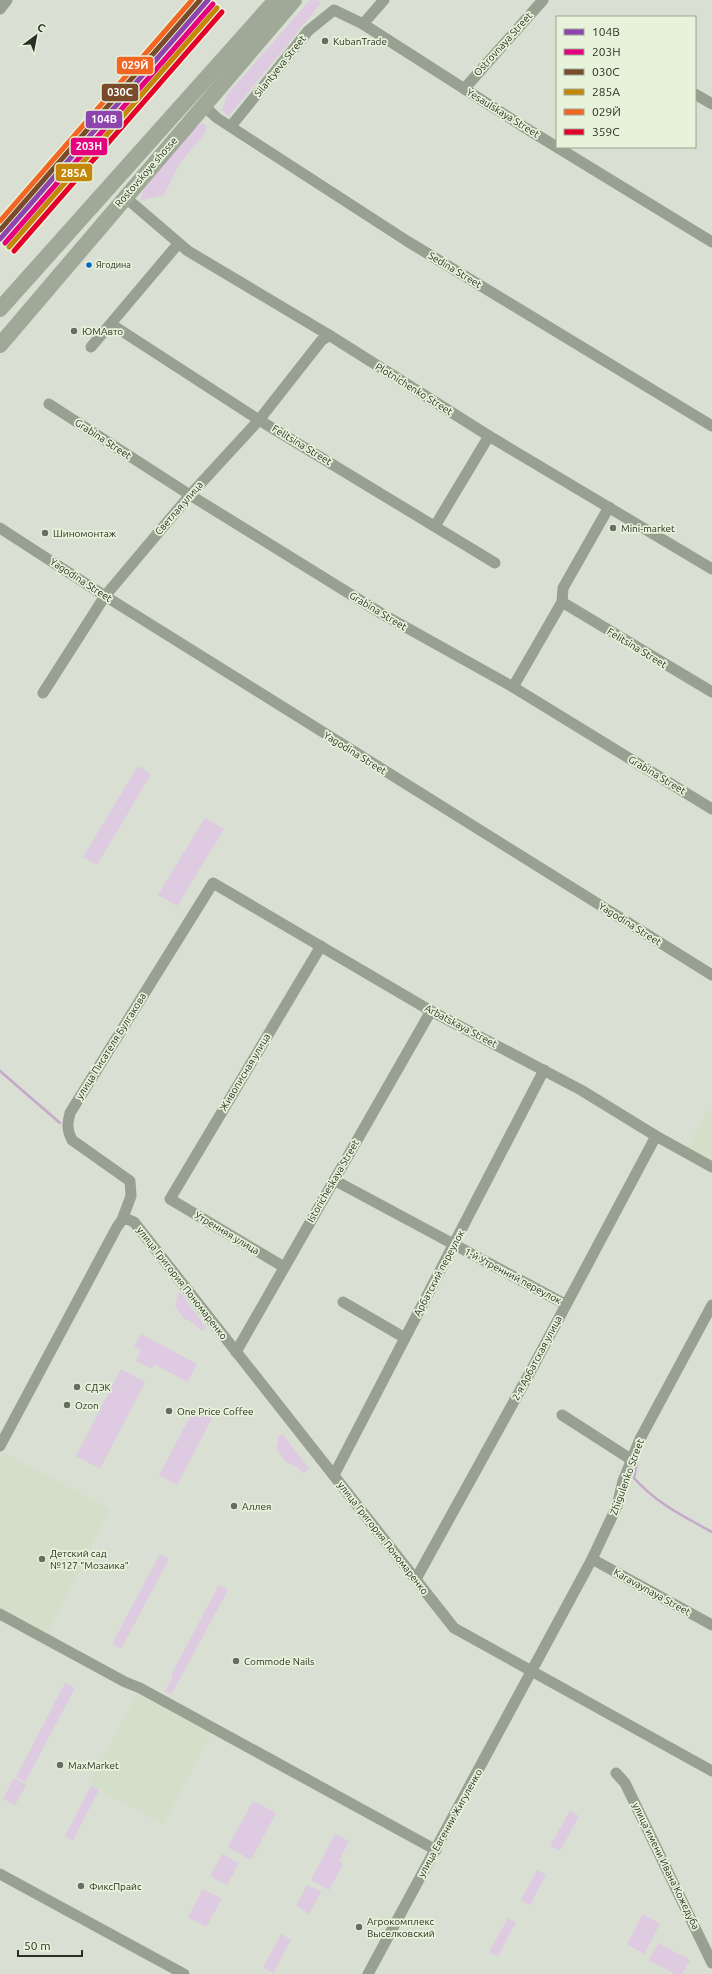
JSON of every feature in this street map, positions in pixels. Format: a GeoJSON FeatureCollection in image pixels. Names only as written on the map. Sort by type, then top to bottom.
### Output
{"type":"FeatureCollection","features":[{"type":"Feature","properties":{"kind":"highway","name":"Rostovskoye shosse"},"geometry":{"type":"LineString","coordinates":[[3,305],[276,0]]}},
{"type":"Feature","properties":{"kind":"highway","name":"Rostovskoye shosse"},"geometry":{"type":"LineString","coordinates":[[0,345],[124,197],[294,0]]}},
{"type":"Feature","properties":{"kind":"highway"},"geometry":{"type":"LineString","coordinates":[[3,305],[18,300],[25,308],[24,316]]}},
{"type":"Feature","properties":{"kind":"street"},"geometry":{"type":"LineString","coordinates":[[0,9],[7,0]]}},
{"type":"Feature","properties":{"kind":"street"},"geometry":{"type":"LineString","coordinates":[[363,24],[384,0]]}},
{"type":"Feature","properties":{"kind":"street","name":"Ostrovnaya Street"},"geometry":{"type":"LineString","coordinates":[[464,89],[543,0]]}},
{"type":"Feature","properties":{"kind":"street","name":"Yesaulskaya Street"},"geometry":{"type":"LineString","coordinates":[[334,10],[363,24],[556,146]]}},
{"type":"Feature","properties":{"kind":"street","name":"Silantyeva Street"},"geometry":{"type":"LineString","coordinates":[[231,126],[308,31],[334,10]]}},
{"type":"Feature","properties":{"kind":"street"},"geometry":{"type":"LineString","coordinates":[[696,95],[712,104]]}},
{"type":"Feature","properties":{"kind":"street","name":"Sedina Street"},"geometry":{"type":"LineString","coordinates":[[203,105],[217,118],[406,241],[712,426]]}},
{"type":"Feature","properties":{"kind":"street","name":"Yesaulskaya Street"},"geometry":{"type":"LineString","coordinates":[[560,148],[712,242]]}},
{"type":"Feature","properties":{"kind":"street","name":"Plotnichenko Street"},"geometry":{"type":"LineString","coordinates":[[124,197],[178,244],[330,335],[489,436],[712,569]]}},
{"type":"Feature","properties":{"kind":"street"},"geometry":{"type":"LineString","coordinates":[[91,347],[178,244]]}},
{"type":"Feature","properties":{"kind":"street","name":"Felitsina Street"},"geometry":{"type":"LineString","coordinates":[[111,324],[259,420],[495,563]]}},
{"type":"Feature","properties":{"kind":"street","name":"Светлая улица"},"geometry":{"type":"LineString","coordinates":[[43,693],[105,596],[190,495],[259,420],[321,341],[330,335]]}},
{"type":"Feature","properties":{"kind":"street","name":"Grabina Street"},"geometry":{"type":"LineString","coordinates":[[49,404],[190,495],[384,615],[513,687],[712,809]]}},
{"type":"Feature","properties":{"kind":"street"},"geometry":{"type":"LineString","coordinates":[[435,526],[489,436]]}},
{"type":"Feature","properties":{"kind":"street"},"geometry":{"type":"LineString","coordinates":[[513,687],[562,602],[563,588],[609,507]]}},
{"type":"Feature","properties":{"kind":"street","name":"Yagodina Street"},"geometry":{"type":"LineString","coordinates":[[0,528],[105,596],[712,975]]}},
{"type":"Feature","properties":{"kind":"street","name":"Felitsina Street"},"geometry":{"type":"LineString","coordinates":[[562,602],[712,692]]}},
{"type":"Feature","properties":{"kind":"street","name":"Arbatskaya Street"},"geometry":{"type":"LineString","coordinates":[[213,882],[431,1011],[544,1070],[712,1167]]}},
{"type":"Feature","properties":{"kind":"street","name":"улица Писателя Булгакова"},"geometry":{"type":"LineString","coordinates":[[124,1220],[131,1196],[130,1181],[72,1140],[67,1130],[70,1113],[213,882]]}},
{"type":"Feature","properties":{"kind":"street","name":"Живописная улица"},"geometry":{"type":"LineString","coordinates":[[170,1198],[322,946]]}},
{"type":"Feature","properties":{"kind":"street","name":"Istoricheskaya Street"},"geometry":{"type":"LineString","coordinates":[[236,1352],[431,1011]]}},
{"type":"Feature","properties":{"kind":"street","name":"Арбатский переулок"},"geometry":{"type":"LineString","coordinates":[[334,1475],[544,1070]]}},
{"type":"Feature","properties":{"kind":"street","name":"2-я Арбатская улица"},"geometry":{"type":"LineString","coordinates":[[416,1579],[534,1365],[565,1304],[656,1136]]}},
{"type":"Feature","properties":{"kind":"street","name":"1-й Утренний переулок"},"geometry":{"type":"LineString","coordinates":[[334,1180],[565,1304]]}},
{"type":"Feature","properties":{"kind":"street","name":"Утренняя улица"},"geometry":{"type":"LineString","coordinates":[[170,1198],[284,1268]]}},
{"type":"Feature","properties":{"kind":"street"},"geometry":{"type":"LineString","coordinates":[[0,1446],[124,1220]]}},
{"type":"Feature","properties":{"kind":"street","name":"улица Григория Пономаренко"},"geometry":{"type":"LineString","coordinates":[[124,1220],[134,1222],[454,1628],[712,1770]]}},
{"type":"Feature","properties":{"kind":"street"},"geometry":{"type":"LineString","coordinates":[[343,1302],[405,1338]]}},
{"type":"Feature","properties":{"kind":"street","name":"Zhigulenko Street"},"geometry":{"type":"LineString","coordinates":[[533,1671],[592,1559],[617,1506],[623,1481],[640,1439],[712,1306]]}},
{"type":"Feature","properties":{"kind":"street"},"geometry":{"type":"LineString","coordinates":[[562,1415],[632,1460]]}},
{"type":"Feature","properties":{"kind":"street","name":"Karavaynaya Street"},"geometry":{"type":"LineString","coordinates":[[592,1559],[712,1624]]}},
{"type":"Feature","properties":{"kind":"street"},"geometry":{"type":"LineString","coordinates":[[0,1614],[125,1682],[140,1688],[436,1850]]}},
{"type":"Feature","properties":{"kind":"street","name":"улица Евгении Жигуленко"},"geometry":{"type":"LineString","coordinates":[[368,1974],[533,1671]]}},
{"type":"Feature","properties":{"kind":"street","name":"улица имени Ивана Кожедуба"},"geometry":{"type":"LineString","coordinates":[[616,1773],[625,1783],[670,1872],[712,1963]]}},
{"type":"Feature","properties":{"kind":"street"},"geometry":{"type":"LineString","coordinates":[[0,1874],[184,1974]]}},
{"type":"Feature","properties":{"kind":"shaded area"},"geometry":{"type":"Polygon","coordinates":[[[310,0],[318,0],[321,3],[229,116],[222,110],[227,95],[310,0]]]}},
{"type":"Feature","properties":{"kind":"shaded area"},"geometry":{"type":"Polygon","coordinates":[[[198,124],[206,124],[205,133],[179,164],[164,195],[141,200],[144,187],[198,124]]]}},
{"type":"Feature","properties":{"kind":"shaded area"},"geometry":{"type":"Polygon","coordinates":[[[138,766],[151,774],[97,865],[83,857],[138,766]]]}},
{"type":"Feature","properties":{"kind":"shaded area"},"geometry":{"type":"Polygon","coordinates":[[[205,818],[224,829],[177,906],[158,895],[205,818]]]}},
{"type":"Feature","properties":{"kind":"shaded area"},"geometry":{"type":"Polygon","coordinates":[[[708,1110],[712,1112],[712,1162],[687,1148],[708,1110]]]}},
{"type":"Feature","properties":{"kind":"shaded area"},"geometry":{"type":"Polygon","coordinates":[[[180,1292],[206,1328],[202,1331],[189,1320],[185,1320],[175,1306],[177,1295],[180,1292]]]}},
{"type":"Feature","properties":{"kind":"shaded area"},"geometry":{"type":"Polygon","coordinates":[[[141,1334],[197,1364],[188,1382],[154,1364],[152,1369],[136,1361],[141,1350],[134,1347],[141,1334]]]}},
{"type":"Feature","properties":{"kind":"shaded area"},"geometry":{"type":"Polygon","coordinates":[[[121,1369],[145,1382],[100,1469],[76,1456],[121,1369]]]}},
{"type":"Feature","properties":{"kind":"shaded area"},"geometry":{"type":"Polygon","coordinates":[[[195,1408],[212,1418],[177,1485],[159,1475],[195,1408]]]}},
{"type":"Feature","properties":{"kind":"shaded area"},"geometry":{"type":"Polygon","coordinates":[[[283,1434],[309,1469],[303,1473],[296,1466],[286,1462],[276,1448],[278,1437],[283,1434]]]}},
{"type":"Feature","properties":{"kind":"shaded area","name":"Детский сад №127 \"Мозаика\""},"geometry":{"type":"Polygon","coordinates":[[[4,1453],[110,1509],[47,1634],[0,1609],[0,1460],[4,1453]]]}},
{"type":"Feature","properties":{"kind":"shaded area"},"geometry":{"type":"Polygon","coordinates":[[[160,1554],[169,1559],[121,1649],[112,1644],[160,1554]]]}},
{"type":"Feature","properties":{"kind":"shaded area"},"geometry":{"type":"Polygon","coordinates":[[[219,1585],[228,1590],[171,1695],[165,1691],[173,1676],[171,1675],[219,1585]]]}},
{"type":"Feature","properties":{"kind":"shaded area"},"geometry":{"type":"Polygon","coordinates":[[[65,1683],[75,1688],[25,1782],[16,1777],[65,1683]]]}},
{"type":"Feature","properties":{"kind":"shaded area"},"geometry":{"type":"Polygon","coordinates":[[[137,1694],[211,1734],[163,1824],[89,1784],[137,1694]]]}},
{"type":"Feature","properties":{"kind":"shaded area"},"geometry":{"type":"Polygon","coordinates":[[[14,1778],[26,1785],[15,1805],[3,1799],[14,1778]]]}},
{"type":"Feature","properties":{"kind":"shaded area"},"geometry":{"type":"Polygon","coordinates":[[[91,1786],[99,1790],[73,1840],[65,1836],[91,1786]]]}},
{"type":"Feature","properties":{"kind":"shaded area"},"geometry":{"type":"Polygon","coordinates":[[[253,1801],[276,1813],[251,1860],[228,1847],[253,1801]]]}},
{"type":"Feature","properties":{"kind":"shaded area"},"geometry":{"type":"Polygon","coordinates":[[[570,1811],[579,1816],[560,1851],[550,1846],[570,1811]]]}},
{"type":"Feature","properties":{"kind":"shaded area"},"geometry":{"type":"Polygon","coordinates":[[[335,1834],[349,1841],[339,1861],[343,1864],[329,1890],[311,1880],[335,1834]]]}},
{"type":"Feature","properties":{"kind":"shaded area"},"geometry":{"type":"Polygon","coordinates":[[[222,1854],[239,1863],[227,1885],[210,1876],[222,1854]]]}},
{"type":"Feature","properties":{"kind":"shaded area"},"geometry":{"type":"Polygon","coordinates":[[[537,1870],[546,1875],[530,1905],[521,1900],[537,1870]]]}},
{"type":"Feature","properties":{"kind":"shaded area"},"geometry":{"type":"Polygon","coordinates":[[[307,1885],[321,1892],[309,1914],[296,1906],[307,1885]]]}},
{"type":"Feature","properties":{"kind":"shaded area"},"geometry":{"type":"Polygon","coordinates":[[[203,1889],[222,1899],[206,1927],[188,1917],[203,1889]]]}},
{"type":"Feature","properties":{"kind":"shaded area"},"geometry":{"type":"Polygon","coordinates":[[[643,1914],[660,1924],[644,1954],[627,1944],[643,1914]]]}},
{"type":"Feature","properties":{"kind":"shaded area"},"geometry":{"type":"Polygon","coordinates":[[[508,1918],[516,1922],[498,1956],[489,1952],[508,1918]]]}},
{"type":"Feature","properties":{"kind":"shaded area"},"geometry":{"type":"Polygon","coordinates":[[[281,1934],[291,1940],[273,1973],[263,1968],[281,1934]]]}},
{"type":"Feature","properties":{"kind":"shaded area"},"geometry":{"type":"Polygon","coordinates":[[[658,1943],[690,1960],[682,1974],[675,1974],[649,1960],[658,1943]]]}},
{"type":"Feature","properties":{"kind":"waterway"},"geometry":{"type":"LineString","coordinates":[[0,1071],[60,1123]]}},
{"type":"Feature","properties":{"kind":"waterway"},"geometry":{"type":"LineString","coordinates":[[637,1463],[634,1478],[642,1487],[670,1508],[712,1532]]}},
{"type":"Feature","properties":{"kind":"transit line","name":"029Й"},"geometry":{"type":"LineString","coordinates":[[0,221],[192,0]]}},
{"type":"Feature","properties":{"kind":"transit line","name":"030C"},"geometry":{"type":"LineString","coordinates":[[0,230],[200,0]]}},
{"type":"Feature","properties":{"kind":"transit line","name":"104В"},"geometry":{"type":"LineString","coordinates":[[0,239],[208,0]]}},
{"type":"Feature","properties":{"kind":"transit line","name":"203Н"},"geometry":{"type":"LineString","coordinates":[[5,243],[213,4]]}},
{"type":"Feature","properties":{"kind":"transit line","name":"285А"},"geometry":{"type":"LineString","coordinates":[[9,247],[217,8]]}},
{"type":"Feature","properties":{"kind":"transit line","name":"359С"},"geometry":{"type":"LineString","coordinates":[[14,251],[222,12]]}},
{"type":"Feature","properties":{"kind":"place","name":"KubanTrade"},"geometry":{"type":"Point","coordinates":[325,41]}},
{"type":"Feature","properties":{"kind":"place","name":"Ягодина"},"geometry":{"type":"Point","coordinates":[89,265]}},
{"type":"Feature","properties":{"kind":"place","name":"ЮМАвто"},"geometry":{"type":"Point","coordinates":[74,331]}},
{"type":"Feature","properties":{"kind":"place","name":"Mini-market"},"geometry":{"type":"Point","coordinates":[613,528]}},
{"type":"Feature","properties":{"kind":"place","name":"Шиномонтаж"},"geometry":{"type":"Point","coordinates":[45,533]}},
{"type":"Feature","properties":{"kind":"place","name":"СДЭК"},"geometry":{"type":"Point","coordinates":[77,1387]}},
{"type":"Feature","properties":{"kind":"place","name":"Ozon"},"geometry":{"type":"Point","coordinates":[67,1405]}},
{"type":"Feature","properties":{"kind":"place","name":"One Price Coffee"},"geometry":{"type":"Point","coordinates":[169,1411]}},
{"type":"Feature","properties":{"kind":"place","name":"Аллея"},"geometry":{"type":"Point","coordinates":[234,1506]}},
{"type":"Feature","properties":{"kind":"place","name":"Детский сад №127 \"Мозаика\""},"geometry":{"type":"Point","coordinates":[42,1559]}},
{"type":"Feature","properties":{"kind":"place","name":"Commode Nails"},"geometry":{"type":"Point","coordinates":[236,1661]}},
{"type":"Feature","properties":{"kind":"place","name":"MaxMarket"},"geometry":{"type":"Point","coordinates":[60,1765]}},
{"type":"Feature","properties":{"kind":"place","name":"ФиксПрайс"},"geometry":{"type":"Point","coordinates":[81,1886]}},
{"type":"Feature","properties":{"kind":"place","name":"Агрокомплекс Выселковский"},"geometry":{"type":"Point","coordinates":[359,1927]}}]}
